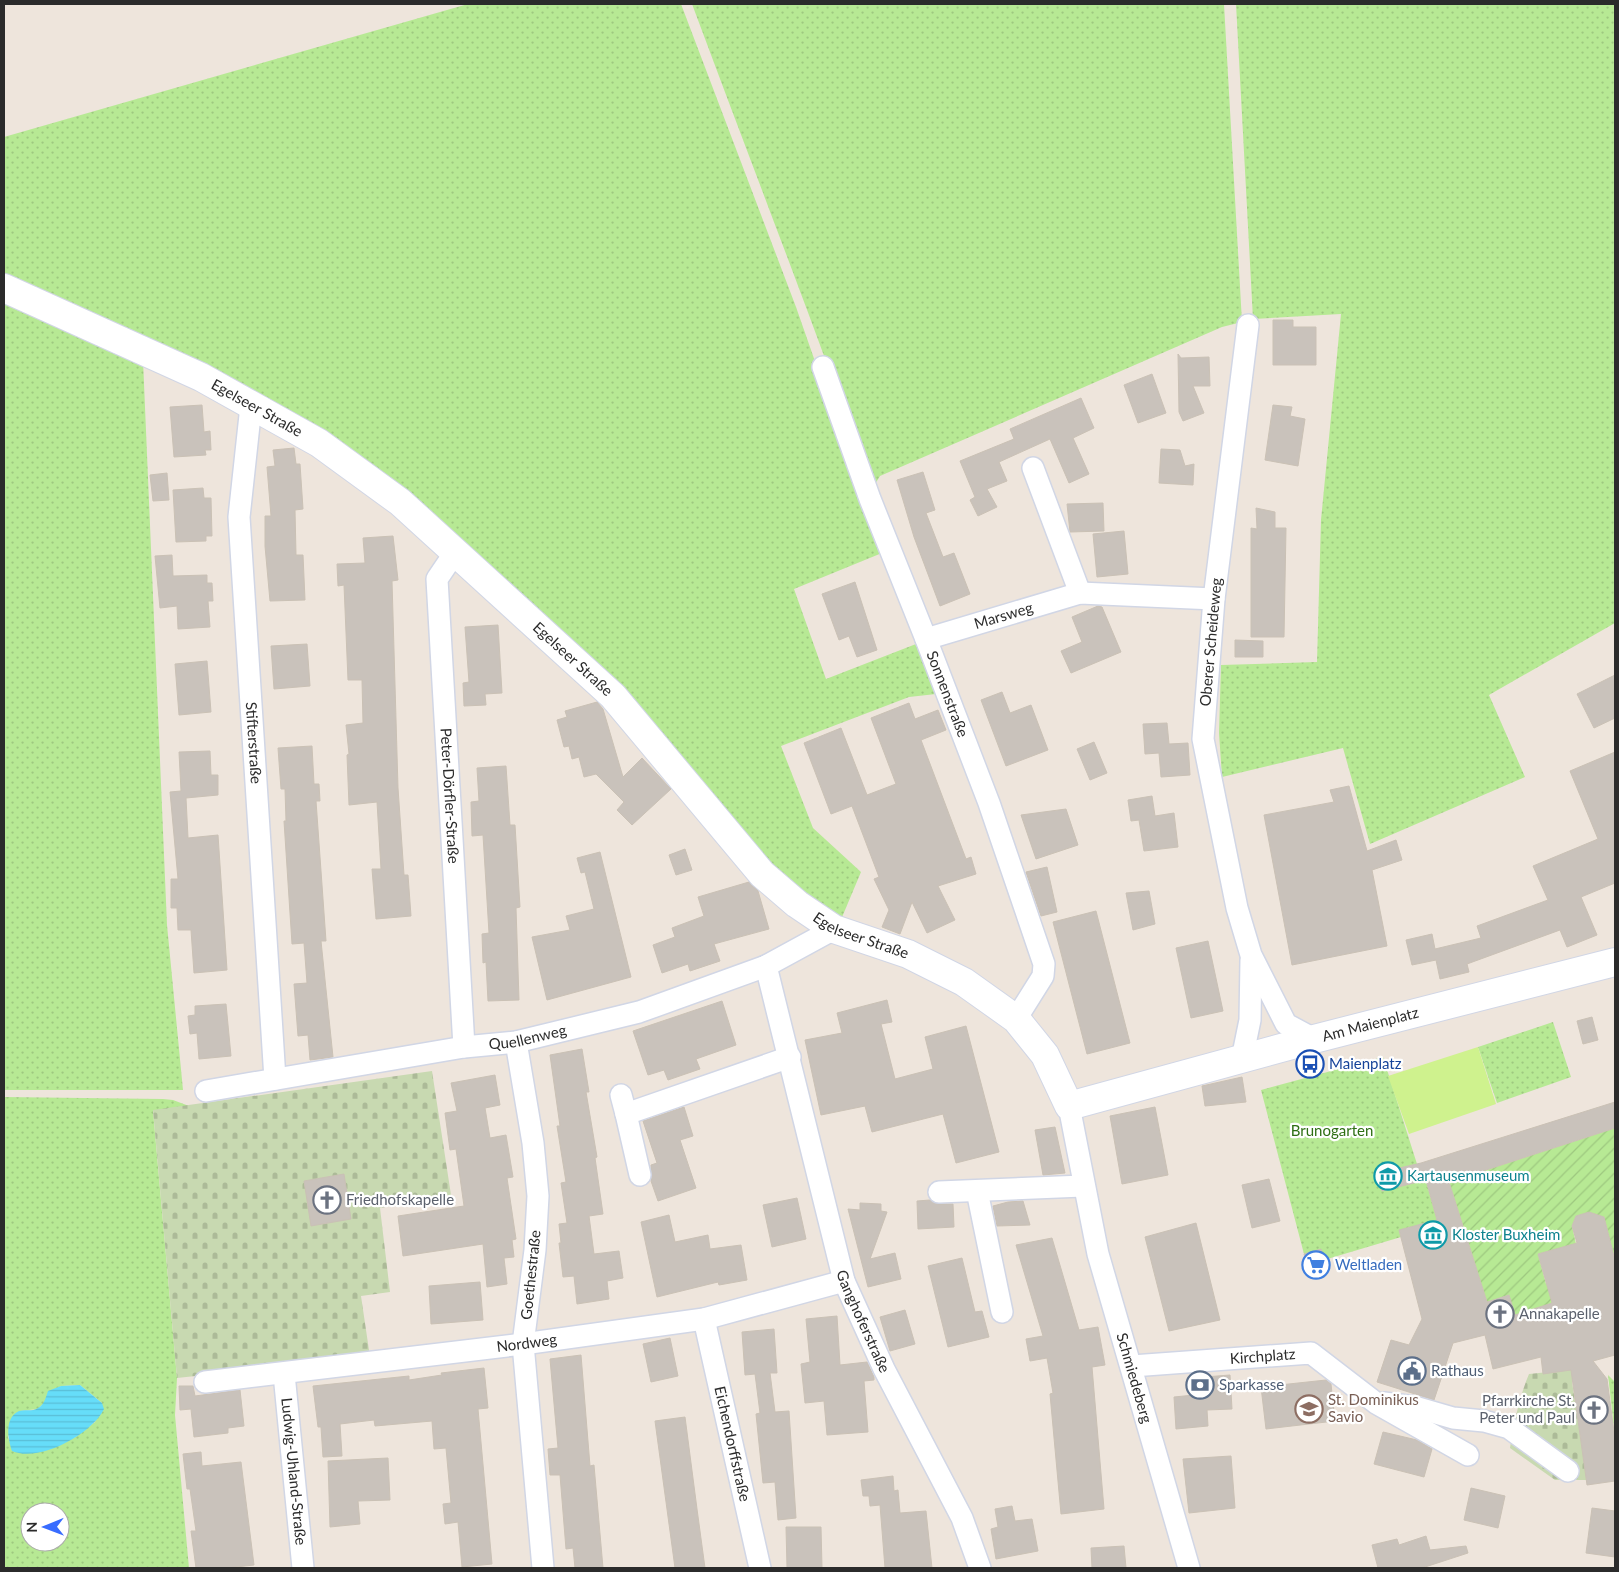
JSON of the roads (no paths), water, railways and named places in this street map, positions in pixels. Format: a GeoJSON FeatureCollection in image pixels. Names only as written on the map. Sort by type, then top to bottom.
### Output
{"type":"FeatureCollection","features":[{"type":"Feature","properties":{"kind":"street","name":"Egelseer Straße"},"geometry":{"type":"LineString","coordinates":[[4,288],[201,377],[319,443],[400,502],[456,551],[612,696],[762,874],[797,904],[834,929],[908,954],[964,982],[1016,1020],[1045,1055],[1069,1106]]}},
{"type":"Feature","properties":{"kind":"street","name":"Oberer Scheideweg"},"geometry":{"type":"LineString","coordinates":[[1248,325],[1214,599],[1203,739],[1237,908],[1251,955],[1286,1024],[1314,1039]]}},
{"type":"Feature","properties":{"kind":"street","name":"Sonnenstraße"},"geometry":{"type":"LineString","coordinates":[[823,367],[870,499],[989,802],[1044,964],[1043,976],[1016,1020]]}},
{"type":"Feature","properties":{"kind":"street","name":"Stifterstraße"},"geometry":{"type":"LineString","coordinates":[[251,406],[239,517],[274,1079]]}},
{"type":"Feature","properties":{"kind":"street"},"geometry":{"type":"LineString","coordinates":[[1033,468],[1080,593]]}},
{"type":"Feature","properties":{"kind":"street","name":"Peter-Dörfler-Straße"},"geometry":{"type":"LineString","coordinates":[[456,551],[437,579],[464,1047]]}},
{"type":"Feature","properties":{"kind":"street","name":"Marsweg"},"geometry":{"type":"LineString","coordinates":[[926,639],[1080,593],[1214,599]]}},
{"type":"Feature","properties":{"kind":"street","name":"Quellenweg"},"geometry":{"type":"LineString","coordinates":[[206,1092],[464,1047],[516,1042],[639,1012],[766,966],[834,929]]}},
{"type":"Feature","properties":{"kind":"street","name":"Oberer Scheideweg"},"geometry":{"type":"LineString","coordinates":[[1242,1059],[1250,1020],[1251,955]]}},
{"type":"Feature","properties":{"kind":"street","name":"Am Maienplatz"},"geometry":{"type":"LineString","coordinates":[[1069,1106],[1314,1039],[1615,962]]}},
{"type":"Feature","properties":{"kind":"street","name":"Ganghoferstraße"},"geometry":{"type":"LineString","coordinates":[[766,966],[844,1281],[875,1351],[962,1518],[980,1568]]}},
{"type":"Feature","properties":{"kind":"street","name":"Goethestraße"},"geometry":{"type":"LineString","coordinates":[[516,1042],[533,1143],[538,1196],[535,1250],[524,1344],[543,1568]]}},
{"type":"Feature","properties":{"kind":"street"},"geometry":{"type":"LineString","coordinates":[[640,1174],[624,1105],[790,1057]]}},
{"type":"Feature","properties":{"kind":"street","name":"Schmiedeberg"},"geometry":{"type":"LineString","coordinates":[[1069,1106],[1083,1186],[1098,1254],[1190,1568]]}},
{"type":"Feature","properties":{"kind":"street"},"geometry":{"type":"LineString","coordinates":[[939,1192],[1083,1186]]}},
{"type":"Feature","properties":{"kind":"street"},"geometry":{"type":"LineString","coordinates":[[977,1191],[1002,1312]]}},
{"type":"Feature","properties":{"kind":"street","name":"Nordweg"},"geometry":{"type":"LineString","coordinates":[[205,1382],[524,1344],[704,1319],[844,1281]]}},
{"type":"Feature","properties":{"kind":"street","name":"Eichendorffstraße"},"geometry":{"type":"LineString","coordinates":[[704,1319],[760,1568]]}},
{"type":"Feature","properties":{"kind":"street","name":"Kirchplatz"},"geometry":{"type":"LineString","coordinates":[[1132,1366],[1311,1353],[1376,1403],[1468,1455]]}},
{"type":"Feature","properties":{"kind":"street","name":"Ludwig-Uhland-Straße"},"geometry":{"type":"LineString","coordinates":[[284,1374],[303,1568]]}},
{"type":"Feature","properties":{"kind":"street"},"geometry":{"type":"LineString","coordinates":[[1376,1403],[1415,1407],[1453,1418],[1484,1421],[1509,1428],[1568,1471]]}},
{"type":"Feature","properties":{"kind":"water"},"geometry":{"type":"Polygon","coordinates":[[[80,1385],[102,1403],[104,1409],[88,1428],[64,1444],[50,1450],[23,1454],[12,1451],[8,1429],[14,1414],[19,1411],[33,1410],[40,1407],[48,1391],[61,1386],[80,1385]]]}},
{"type":"Feature","properties":{"kind":"place","name":"Maienplatz"},"geometry":{"type":"Point","coordinates":[1310,1064]}},
{"type":"Feature","properties":{"kind":"place","name":"Kartausenmuseum"},"geometry":{"type":"Point","coordinates":[1388,1176]}},
{"type":"Feature","properties":{"kind":"place","name":"Friedhofskapelle"},"geometry":{"type":"Point","coordinates":[327,1200]}},
{"type":"Feature","properties":{"kind":"place","name":"Kloster Buxheim"},"geometry":{"type":"Point","coordinates":[1433,1235]}},
{"type":"Feature","properties":{"kind":"place","name":"Weltladen"},"geometry":{"type":"Point","coordinates":[1316,1265]}},
{"type":"Feature","properties":{"kind":"place","name":"Annakapelle"},"geometry":{"type":"Point","coordinates":[1500,1314]}},
{"type":"Feature","properties":{"kind":"place","name":"Rathaus"},"geometry":{"type":"Point","coordinates":[1412,1371]}},
{"type":"Feature","properties":{"kind":"place","name":"Sparkasse"},"geometry":{"type":"Point","coordinates":[1200,1385]}},
{"type":"Feature","properties":{"kind":"place","name":"St. Dominikus Savio"},"geometry":{"type":"Point","coordinates":[1309,1409]}},
{"type":"Feature","properties":{"kind":"place","name":"Pfarrkirche St. Peter und Paul"},"geometry":{"type":"Point","coordinates":[1594,1410]}},
{"type":"Feature","properties":{"kind":"park label","name":"Brunogarten"},"geometry":{"type":"Point","coordinates":[1332,1131]}}]}
